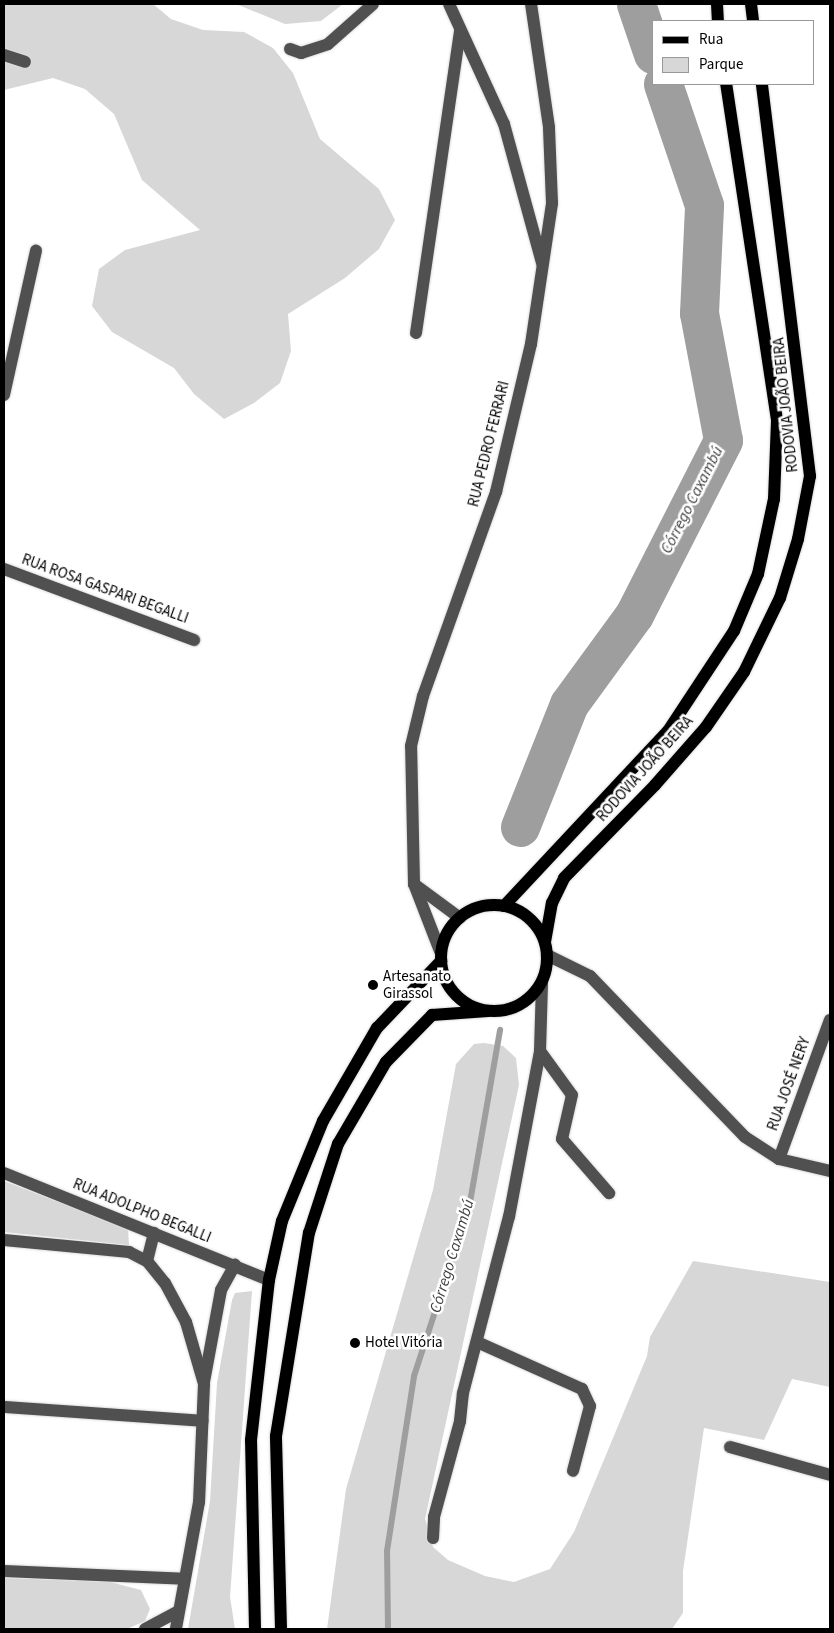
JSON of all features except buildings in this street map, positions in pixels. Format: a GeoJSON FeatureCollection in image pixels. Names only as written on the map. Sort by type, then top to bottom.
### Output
{"type":"FeatureCollection","features":[{"type":"Feature","properties":{"kind":"main road"},"geometry":{"type":"LineString","coordinates":[[717,4],[718,20]]}},
{"type":"Feature","properties":{"kind":"main road"},"geometry":{"type":"LineString","coordinates":[[751,4],[753,20]]}},
{"type":"Feature","properties":{"kind":"main road","name":"RODOVIA JOÃO BEIRA"},"geometry":{"type":"LineString","coordinates":[[504,906],[668,730],[734,631],[758,574],[774,499],[777,420],[726,85]]}},
{"type":"Feature","properties":{"kind":"main road","name":"RODOVIA JOÃO BEIRA"},"geometry":{"type":"LineString","coordinates":[[545,942],[552,903],[564,878],[661,778],[744,672],[780,598],[798,539],[810,476],[808,449],[762,85]]}},
{"type":"Feature","properties":{"kind":"main road"},"geometry":{"type":"LineString","coordinates":[[255,1629],[251,1440],[269,1280],[282,1221],[323,1121],[377,1028],[440,956],[460,918],[481,907],[504,906],[529,918],[545,942],[547,955],[542,982],[520,1005],[488,1011],[432,1015],[386,1062],[338,1144],[309,1232],[276,1436],[281,1629]]}},
{"type":"Feature","properties":{"kind":"main road"},"geometry":{"type":"LineString","coordinates":[[440,956],[451,989],[474,1008],[488,1011]]}},
{"type":"Feature","properties":{"kind":"street"},"geometry":{"type":"LineString","coordinates":[[290,50],[301,53],[328,44],[373,4]]}},
{"type":"Feature","properties":{"kind":"street"},"geometry":{"type":"LineString","coordinates":[[449,4],[504,124],[543,267]]}},
{"type":"Feature","properties":{"kind":"street","name":"RUA PEDRO FERRARI"},"geometry":{"type":"LineString","coordinates":[[440,956],[414,884],[411,746],[423,696],[496,492],[531,344],[552,203],[550,127],[531,4]]}},
{"type":"Feature","properties":{"kind":"street"},"geometry":{"type":"LineString","coordinates":[[416,333],[460,31]]}},
{"type":"Feature","properties":{"kind":"street"},"geometry":{"type":"LineString","coordinates":[[4,55],[25,62]]}},
{"type":"Feature","properties":{"kind":"street"},"geometry":{"type":"LineString","coordinates":[[4,395],[36,252]]}},
{"type":"Feature","properties":{"kind":"street","name":"RUA ROSA GASPARI BEGALLI"},"geometry":{"type":"LineString","coordinates":[[4,569],[194,640]]}},
{"type":"Feature","properties":{"kind":"street"},"geometry":{"type":"LineString","coordinates":[[414,884],[460,918]]}},
{"type":"Feature","properties":{"kind":"street"},"geometry":{"type":"LineString","coordinates":[[547,955],[590,976],[745,1137],[778,1159],[830,1171]]}},
{"type":"Feature","properties":{"kind":"street"},"geometry":{"type":"LineString","coordinates":[[433,1538],[434,1518],[509,1216],[540,1051],[542,982]]}},
{"type":"Feature","properties":{"kind":"street","name":"RUA JOSÉ NERY"},"geometry":{"type":"LineString","coordinates":[[778,1159],[830,1020]]}},
{"type":"Feature","properties":{"kind":"street"},"geometry":{"type":"LineString","coordinates":[[540,1051],[572,1095],[562,1139],[610,1193]]}},
{"type":"Feature","properties":{"kind":"street","name":"RUA ADOLPHO BEGALLI"},"geometry":{"type":"LineString","coordinates":[[4,1173],[269,1280]]}},
{"type":"Feature","properties":{"kind":"street"},"geometry":{"type":"LineString","coordinates":[[147,1261],[154,1233]]}},
{"type":"Feature","properties":{"kind":"street"},"geometry":{"type":"LineString","coordinates":[[4,1240],[129,1252],[147,1261],[165,1283],[186,1322],[204,1384]]}},
{"type":"Feature","properties":{"kind":"street"},"geometry":{"type":"LineString","coordinates":[[176,1629],[177,1612],[199,1502],[204,1384],[220,1290],[234,1265]]}},
{"type":"Feature","properties":{"kind":"street"},"geometry":{"type":"LineString","coordinates":[[477,1342],[582,1389],[590,1406],[573,1471]]}},
{"type":"Feature","properties":{"kind":"street"},"geometry":{"type":"LineString","coordinates":[[4,1407],[203,1421]]}},
{"type":"Feature","properties":{"kind":"street"},"geometry":{"type":"LineString","coordinates":[[730,1447],[830,1475]]}},
{"type":"Feature","properties":{"kind":"street"},"geometry":{"type":"LineString","coordinates":[[4,1571],[184,1579]]}},
{"type":"Feature","properties":{"kind":"street"},"geometry":{"type":"LineString","coordinates":[[145,1629],[177,1612]]}},
{"type":"Feature","properties":{"kind":"green space"},"geometry":{"type":"Polygon","coordinates":[[[4,4],[153,4],[171,19],[203,30],[244,32],[273,48],[293,73],[320,139],[379,189],[395,220],[379,249],[345,278],[288,314],[291,351],[280,383],[254,403],[224,419],[194,394],[174,368],[112,332],[92,306],[99,269],[125,250],[200,230],[142,180],[114,114],[85,89],[53,78],[4,90],[4,4]]]}},
{"type":"Feature","properties":{"kind":"green space"},"geometry":{"type":"Polygon","coordinates":[[[236,4],[343,4],[321,21],[285,24],[236,4]]]}},
{"type":"Feature","properties":{"kind":"green space"},"geometry":{"type":"Polygon","coordinates":[[[484,1043],[503,1046],[516,1058],[519,1085],[425,1519],[433,1547],[448,1560],[485,1576],[514,1582],[550,1569],[574,1532],[647,1356],[650,1337],[693,1261],[830,1282],[830,1387],[792,1379],[764,1440],[704,1428],[683,1571],[683,1613],[672,1629],[327,1629],[346,1489],[433,1190],[456,1064],[474,1044],[484,1043]]]}},
{"type":"Feature","properties":{"kind":"green space"},"geometry":{"type":"Polygon","coordinates":[[[4,1181],[128,1229],[129,1245],[4,1232],[4,1181]]]}},
{"type":"Feature","properties":{"kind":"green space"},"geometry":{"type":"Polygon","coordinates":[[[252,1291],[230,1597],[235,1629],[188,1629],[210,1501],[217,1383],[232,1300],[235,1293],[252,1291]]]}},
{"type":"Feature","properties":{"kind":"green space"},"geometry":{"type":"Polygon","coordinates":[[[4,1578],[110,1582],[141,1590],[150,1609],[145,1621],[127,1629],[4,1629],[4,1578]]]}},
{"type":"Feature","properties":{"kind":"waterway","name":"Córrego Caxambú"},"geometry":{"type":"LineString","coordinates":[[636,4],[652,51]]}},
{"type":"Feature","properties":{"kind":"waterway","name":"Córrego Caxambú"},"geometry":{"type":"LineString","coordinates":[[520,827],[569,704],[634,615],[723,440],[699,313],[704,205],[663,85]]}},
{"type":"Feature","properties":{"kind":"waterway","name":"Córrego Caxambú"},"geometry":{"type":"LineString","coordinates":[[388,1629],[387,1551],[414,1376],[469,1208],[500,1030]]}},
{"type":"Feature","properties":{"kind":"place","name":"Artesanato Girassol"},"geometry":{"type":"Point","coordinates":[373,985]}},
{"type":"Feature","properties":{"kind":"place","name":"Hotel Vitória"},"geometry":{"type":"Point","coordinates":[355,1343]}}]}
